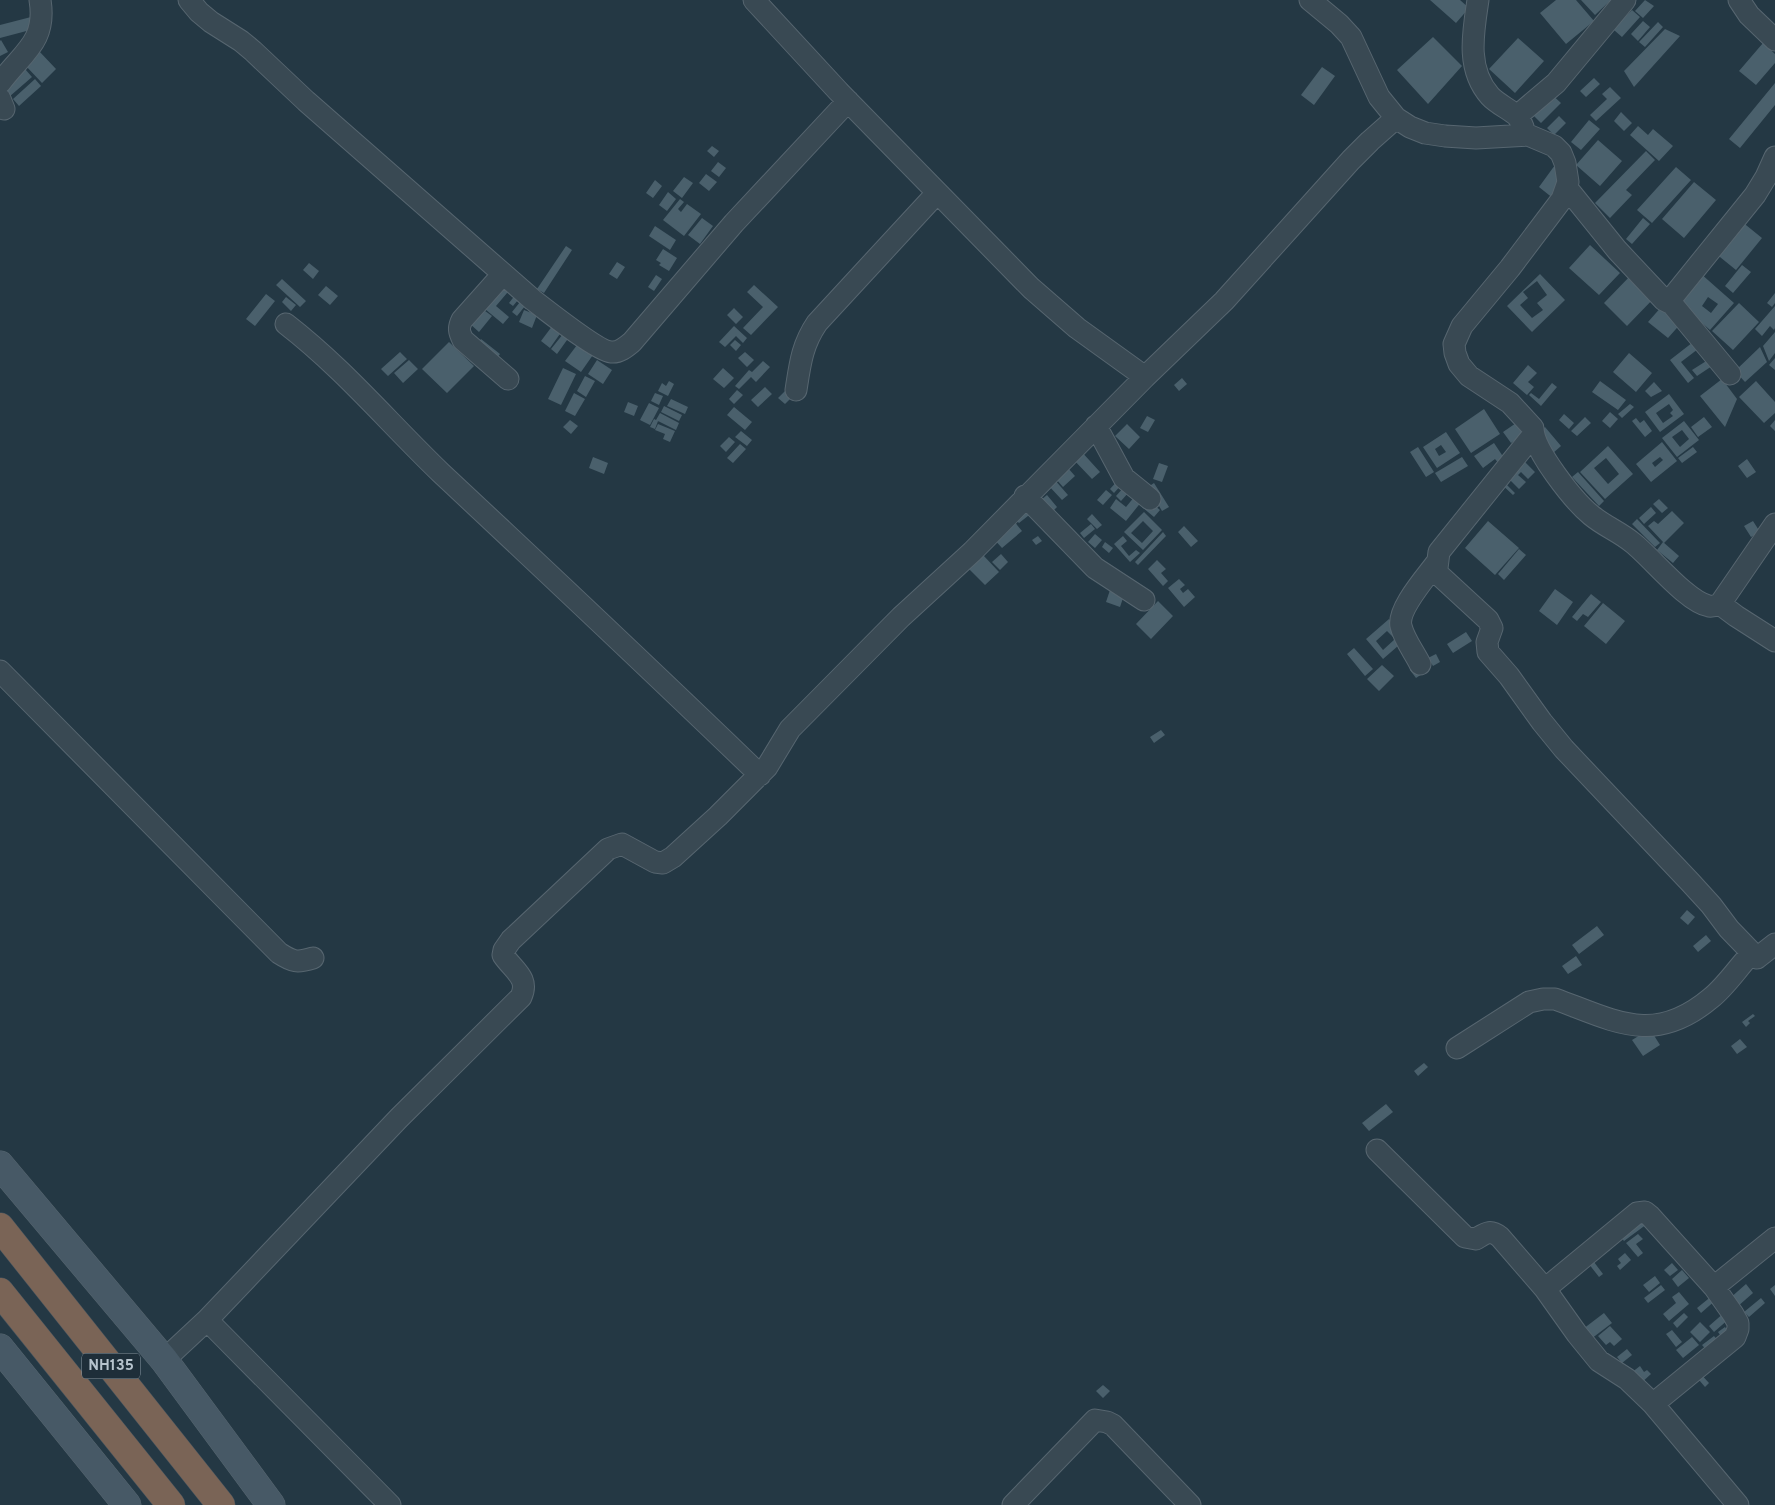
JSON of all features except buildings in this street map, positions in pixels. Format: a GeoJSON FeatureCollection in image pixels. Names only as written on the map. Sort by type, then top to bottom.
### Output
{"type":"FeatureCollection","features":[{"type":"Feature","properties":{"kind":"highway","name":"NH135"},"geometry":{"type":"LineString","coordinates":[[0,1227],[221,1505]]}},
{"type":"Feature","properties":{"kind":"highway","name":"NH135"},"geometry":{"type":"LineString","coordinates":[[0,1292],[170,1505]]}},
{"type":"Feature","properties":{"kind":"street"},"geometry":{"type":"LineString","coordinates":[[0,82],[31,46],[40,28],[42,14],[40,0]]}},
{"type":"Feature","properties":{"kind":"street"},"geometry":{"type":"LineString","coordinates":[[189,0],[210,22],[241,41],[253,51],[306,101],[533,300],[604,350],[611,352],[619,351],[632,342],[734,223],[848,101]]}},
{"type":"Feature","properties":{"kind":"street"},"geometry":{"type":"LineString","coordinates":[[754,0],[848,101],[1031,288],[1077,328],[1145,377]]}},
{"type":"Feature","properties":{"kind":"street"},"geometry":{"type":"LineString","coordinates":[[1310,0],[1339,24],[1351,37],[1359,51],[1373,86],[1383,102],[1396,118],[1410,127],[1445,136],[1476,138],[1528,135],[1554,146],[1560,153],[1565,163],[1568,178],[1567,188],[1562,199],[1510,268],[1462,326],[1454,344],[1459,364],[1469,376],[1510,403],[1533,428],[1533,435],[1553,470],[1579,504],[1592,516],[1633,543],[1676,584],[1699,602],[1710,606],[1720,604],[1775,524]]}},
{"type":"Feature","properties":{"kind":"street"},"geometry":{"type":"LineString","coordinates":[[1478,0],[1474,29],[1474,67],[1480,81],[1490,96],[1517,116],[1528,135]]}},
{"type":"Feature","properties":{"kind":"street"},"geometry":{"type":"LineString","coordinates":[[1517,116],[1556,83],[1625,0]]}},
{"type":"Feature","properties":{"kind":"street"},"geometry":{"type":"LineString","coordinates":[[1738,0],[1749,15],[1775,40]]}},
{"type":"Feature","properties":{"kind":"street"},"geometry":{"type":"LineString","coordinates":[[164,1360],[207,1320],[399,1118],[521,997],[524,991],[523,978],[504,955],[504,950],[511,940],[608,849],[622,844],[655,862],[663,863],[668,861],[718,816],[767,767],[790,729],[901,617],[972,552],[1025,496],[1224,301],[1351,160],[1396,118]]}},
{"type":"Feature","properties":{"kind":"street"},"geometry":{"type":"LineString","coordinates":[[1672,304],[1671,299],[1755,195],[1775,157]]}},
{"type":"Feature","properties":{"kind":"street"},"geometry":{"type":"LineString","coordinates":[[1567,188],[1616,250],[1664,300],[1672,304],[1730,374]]}},
{"type":"Feature","properties":{"kind":"street"},"geometry":{"type":"LineString","coordinates":[[796,390],[802,351],[807,337],[816,322],[937,193]]}},
{"type":"Feature","properties":{"kind":"street"},"geometry":{"type":"LineString","coordinates":[[503,274],[462,320],[459,333],[463,340],[508,379]]}},
{"type":"Feature","properties":{"kind":"street"},"geometry":{"type":"LineString","coordinates":[[286,324],[316,347],[336,366],[439,471],[760,775]]}},
{"type":"Feature","properties":{"kind":"street"},"geometry":{"type":"LineString","coordinates":[[1096,426],[1124,478],[1150,499]]}},
{"type":"Feature","properties":{"kind":"street"},"geometry":{"type":"LineString","coordinates":[[1533,435],[1439,552],[1437,562],[1438,573],[1442,579],[1482,613],[1491,624],[1488,652],[1509,676],[1564,749],[1711,905],[1728,929],[1760,958]]}},
{"type":"Feature","properties":{"kind":"street"},"geometry":{"type":"LineString","coordinates":[[1025,496],[1095,568],[1144,600]]}},
{"type":"Feature","properties":{"kind":"street"},"geometry":{"type":"LineString","coordinates":[[1420,664],[1401,628],[1401,612],[1437,562]]}},
{"type":"Feature","properties":{"kind":"street"},"geometry":{"type":"LineString","coordinates":[[1720,604],[1775,641]]}},
{"type":"Feature","properties":{"kind":"street"},"geometry":{"type":"LineString","coordinates":[[0,672],[279,953],[294,962],[313,958]]}},
{"type":"Feature","properties":{"kind":"street"},"geometry":{"type":"LineString","coordinates":[[1457,1048],[1529,1002],[1543,999],[1554,999],[1620,1023],[1641,1026],[1664,1024],[1682,1018],[1712,998],[1775,944]]}},
{"type":"Feature","properties":{"kind":"street"},"geometry":{"type":"LineString","coordinates":[[1377,1150],[1465,1237],[1476,1239],[1488,1231],[1492,1231],[1500,1237],[1546,1289],[1577,1334],[1599,1361],[1627,1379],[1653,1404],[1738,1505]]}},
{"type":"Feature","properties":{"kind":"street"},"geometry":{"type":"LineString","coordinates":[[0,1165],[164,1360],[271,1505]]}},
{"type":"Feature","properties":{"kind":"street"},"geometry":{"type":"LineString","coordinates":[[1546,1289],[1636,1213],[1641,1211],[1650,1216],[1714,1287],[1738,1323],[1738,1329],[1734,1337],[1653,1404]]}},
{"type":"Feature","properties":{"kind":"street"},"geometry":{"type":"LineString","coordinates":[[1714,1287],[1775,1238]]}},
{"type":"Feature","properties":{"kind":"street"},"geometry":{"type":"LineString","coordinates":[[207,1320],[390,1505]]}},
{"type":"Feature","properties":{"kind":"street"},"geometry":{"type":"LineString","coordinates":[[0,1348],[127,1505]]}},
{"type":"Feature","properties":{"kind":"street"},"geometry":{"type":"LineString","coordinates":[[1013,1505],[1095,1420],[1113,1425],[1190,1505]]}}]}
